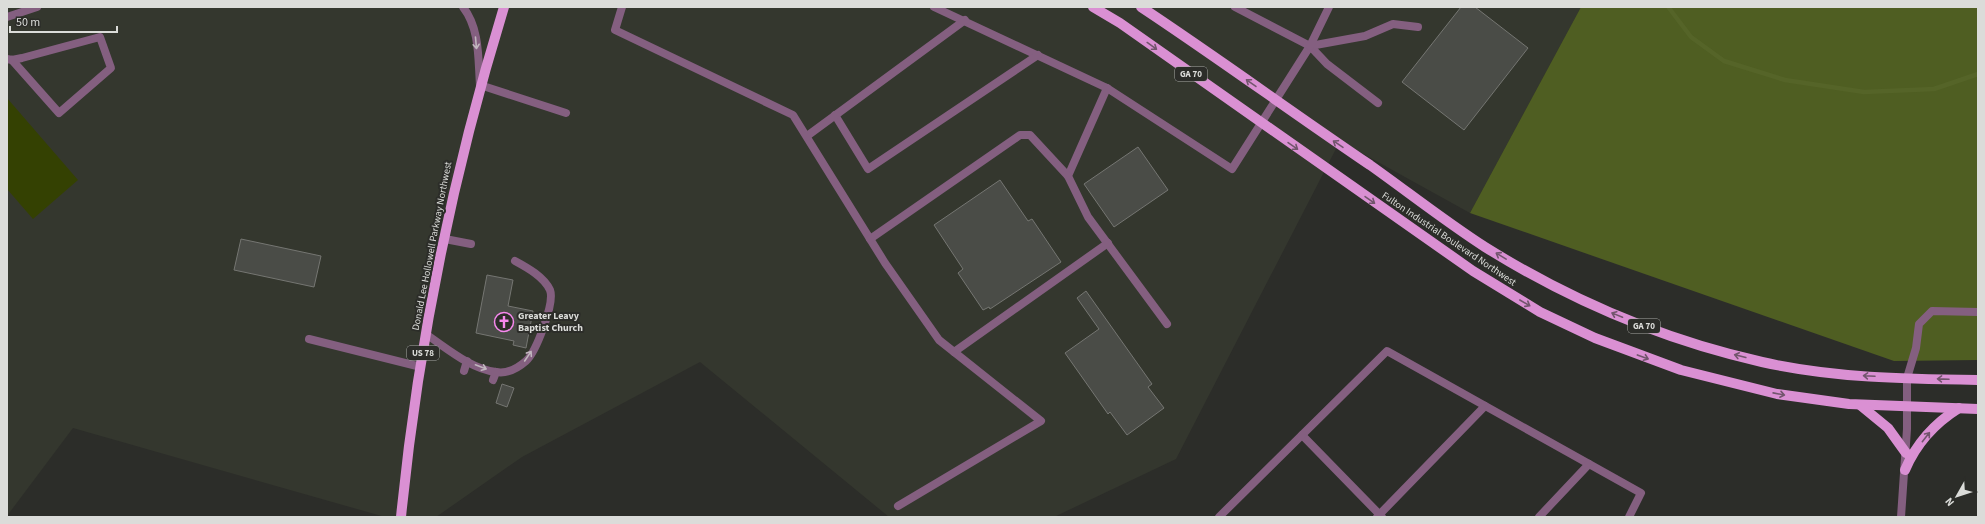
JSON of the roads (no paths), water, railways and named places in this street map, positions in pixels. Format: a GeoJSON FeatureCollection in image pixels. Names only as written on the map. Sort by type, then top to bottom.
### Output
{"type":"FeatureCollection","features":[{"type":"Feature","properties":{"kind":"main road","name":"Donald Lee Hollowell Parkway Northwest"},"geometry":{"type":"LineString","coordinates":[[401,517],[409,437],[444,239],[461,161],[480,85],[504,7]]}},
{"type":"Feature","properties":{"kind":"main road","name":"Fulton Industrial Boulevard Northwest"},"geometry":{"type":"LineString","coordinates":[[1093,7],[1120,23],[1261,124],[1473,272],[1540,312],[1574,328],[1628,352],[1714,379],[1777,394],[1860,405],[1978,409]]}},
{"type":"Feature","properties":{"kind":"main road","name":"Fulton Industrial Boulevard Northwest"},"geometry":{"type":"LineString","coordinates":[[1141,7],[1483,245],[1550,284],[1606,311],[1672,336],[1763,362],[1832,373],[1908,378],[1978,380]]}},
{"type":"Feature","properties":{"kind":"main road"},"geometry":{"type":"LineString","coordinates":[[1860,405],[1888,428],[1906,453]]}},
{"type":"Feature","properties":{"kind":"main road"},"geometry":{"type":"LineString","coordinates":[[1905,470],[1913,455],[1933,428],[1959,408]]}},
{"type":"Feature","properties":{"kind":"street"},"geometry":{"type":"LineString","coordinates":[[7,16],[37,7]]}},
{"type":"Feature","properties":{"kind":"street"},"geometry":{"type":"LineString","coordinates":[[463,7],[472,20],[475,31],[480,85],[566,113]]}},
{"type":"Feature","properties":{"kind":"street"},"geometry":{"type":"LineString","coordinates":[[622,7],[615,30],[793,115],[870,239],[939,340],[1041,422],[898,506]]}},
{"type":"Feature","properties":{"kind":"street"},"geometry":{"type":"LineString","coordinates":[[934,7],[965,20],[1107,88],[1232,169],[1310,46],[1328,7]]}},
{"type":"Feature","properties":{"kind":"street"},"geometry":{"type":"LineString","coordinates":[[1235,7],[1310,46],[1327,64],[1378,103]]}},
{"type":"Feature","properties":{"kind":"street"},"geometry":{"type":"LineString","coordinates":[[807,136],[965,20]]}},
{"type":"Feature","properties":{"kind":"street"},"geometry":{"type":"LineString","coordinates":[[1310,46],[1365,36],[1393,24],[1418,27]]}},
{"type":"Feature","properties":{"kind":"street"},"geometry":{"type":"LineString","coordinates":[[100,37],[111,68],[59,113],[10,60],[100,37]]}},
{"type":"Feature","properties":{"kind":"street"},"geometry":{"type":"LineString","coordinates":[[835,115],[868,169],[1038,55]]}},
{"type":"Feature","properties":{"kind":"street"},"geometry":{"type":"LineString","coordinates":[[1068,176],[1107,88]]}},
{"type":"Feature","properties":{"kind":"street"},"geometry":{"type":"LineString","coordinates":[[870,239],[1020,134],[1030,135],[1068,176],[1088,217],[1167,324]]}},
{"type":"Feature","properties":{"kind":"street"},"geometry":{"type":"LineString","coordinates":[[444,239],[471,244]]}},
{"type":"Feature","properties":{"kind":"street"},"geometry":{"type":"LineString","coordinates":[[954,352],[1108,243]]}},
{"type":"Feature","properties":{"kind":"street"},"geometry":{"type":"LineString","coordinates":[[427,335],[467,362],[494,376],[506,372],[528,360],[544,326],[551,302],[550,291],[544,281],[530,270],[515,262]]}},
{"type":"Feature","properties":{"kind":"street"},"geometry":{"type":"LineString","coordinates":[[1901,517],[1906,453],[1908,378],[1916,348],[1918,324],[1932,311],[1978,312]]}},
{"type":"Feature","properties":{"kind":"street"},"geometry":{"type":"LineString","coordinates":[[309,339],[421,367]]}},
{"type":"Feature","properties":{"kind":"street"},"geometry":{"type":"LineString","coordinates":[[1219,517],[1387,351],[1641,493],[1629,517]]}},
{"type":"Feature","properties":{"kind":"street"},"geometry":{"type":"LineString","coordinates":[[464,371],[467,362]]}},
{"type":"Feature","properties":{"kind":"street"},"geometry":{"type":"LineString","coordinates":[[1302,435],[1379,516],[1485,406]]}},
{"type":"Feature","properties":{"kind":"street"},"geometry":{"type":"LineString","coordinates":[[1539,517],[1589,464]]}},
{"type":"Feature","properties":{"kind":"waterway"},"geometry":{"type":"LineString","coordinates":[[1669,8],[1691,37],[1724,61],[1785,80],[1864,92],[1934,89],[1978,74]]}},
{"type":"Feature","properties":{"kind":"place","name":"Greater Leavy Baptist Church"},"geometry":{"type":"Point","coordinates":[504,322]}}]}
